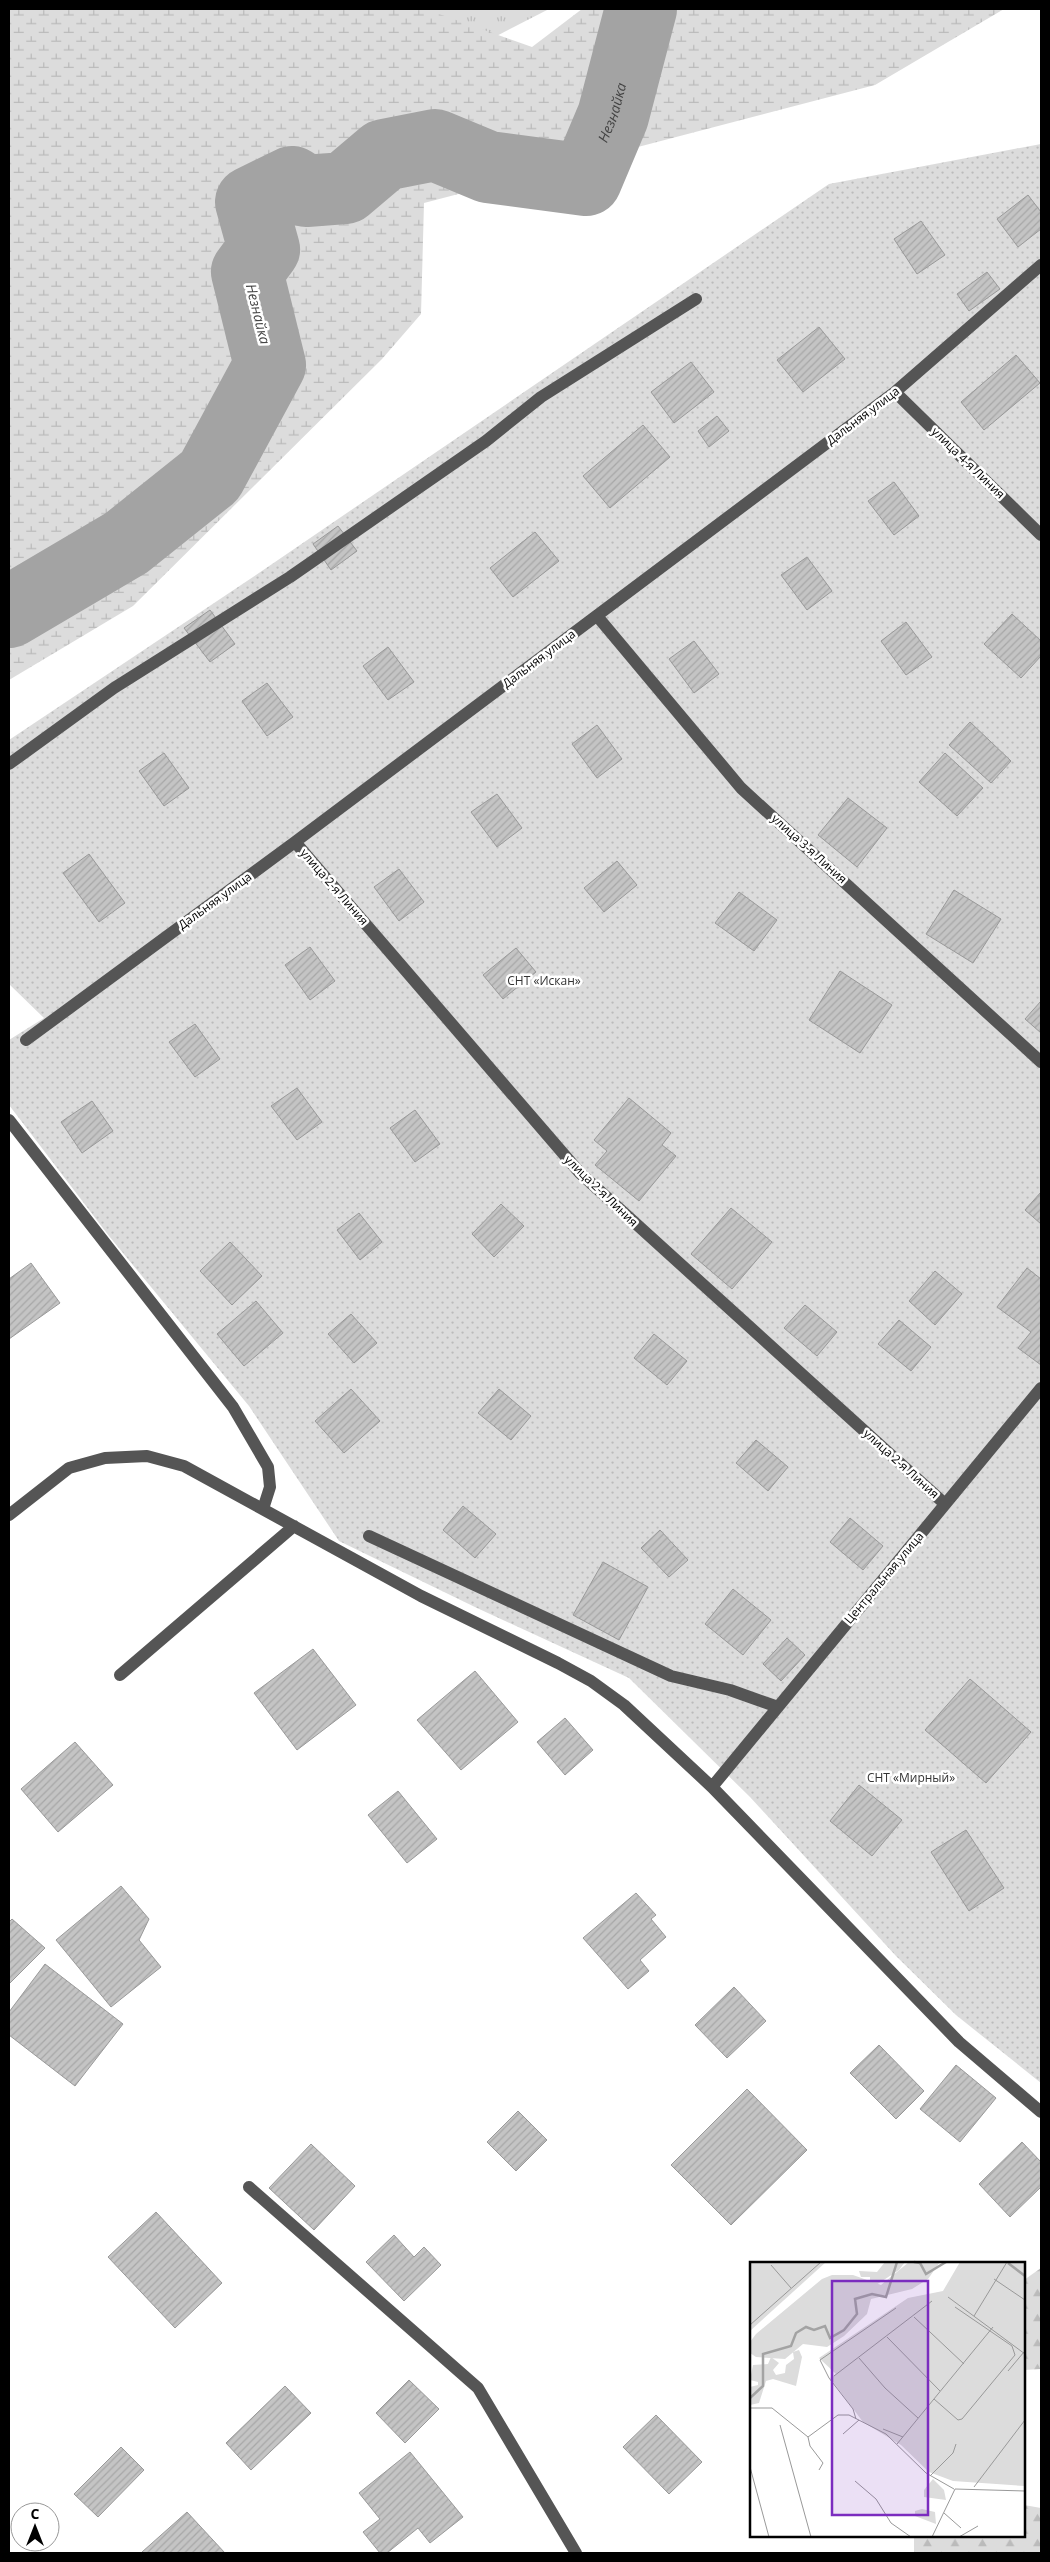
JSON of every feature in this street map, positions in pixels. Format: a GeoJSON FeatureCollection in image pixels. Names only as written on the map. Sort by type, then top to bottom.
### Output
{"type":"FeatureCollection","features":[{"type":"Feature","properties":{"kind":"street","name":"Дальняя улица"},"geometry":{"type":"LineString","coordinates":[[26,1040],[295,842],[895,392],[1041,265]]}},
{"type":"Feature","properties":{"kind":"street"},"geometry":{"type":"LineString","coordinates":[[9,764],[114,688],[290,577],[486,441],[541,397],[696,299]]}},
{"type":"Feature","properties":{"kind":"street","name":"улица 4-я Линия"},"geometry":{"type":"LineString","coordinates":[[895,392],[1041,535]]}},
{"type":"Feature","properties":{"kind":"street","name":"улица 3-я Линия"},"geometry":{"type":"LineString","coordinates":[[597,616],[741,788],[1041,1062]]}},
{"type":"Feature","properties":{"kind":"street","name":"улица 2-я Линия"},"geometry":{"type":"LineString","coordinates":[[295,842],[580,1173],[945,1504]]}},
{"type":"Feature","properties":{"kind":"street"},"geometry":{"type":"LineString","coordinates":[[9,1120],[233,1407],[268,1466],[270,1487],[263,1510]]}},
{"type":"Feature","properties":{"kind":"street","name":"Центральная улица"},"geometry":{"type":"LineString","coordinates":[[712,1787],[1041,1388]]}},
{"type":"Feature","properties":{"kind":"street"},"geometry":{"type":"LineString","coordinates":[[9,1515],[69,1468],[105,1458],[146,1456],[184,1466],[421,1596],[591,1681],[624,1705],[712,1787],[959,2042],[1041,2112]]}},
{"type":"Feature","properties":{"kind":"street"},"geometry":{"type":"LineString","coordinates":[[120,1674],[294,1526]]}},
{"type":"Feature","properties":{"kind":"street"},"geometry":{"type":"LineString","coordinates":[[369,1536],[672,1676],[730,1690],[778,1707]]}},
{"type":"Feature","properties":{"kind":"street"},"geometry":{"type":"LineString","coordinates":[[249,2187],[478,2388],[576,2553]]}},
{"type":"Feature","properties":{"kind":"green space"},"geometry":{"type":"Polygon","coordinates":[[[9,9],[425,9],[532,47],[582,9],[1004,9],[875,85],[424,203],[421,314],[382,359],[133,606],[9,680],[9,9]]]}},
{"type":"Feature","properties":{"kind":"green space"},"geometry":{"type":"Polygon","coordinates":[[[417,9],[549,9],[483,43],[417,9]]]}},
{"type":"Feature","properties":{"kind":"green space","name":"СНТ «Искан»"},"geometry":{"type":"Polygon","coordinates":[[[1041,144],[1041,2083],[956,2015],[896,1956],[750,1797],[629,1678],[477,1608],[339,1541],[249,1406],[109,1236],[9,1105],[9,1040],[44,1018],[9,984],[9,740],[256,575],[829,184],[1041,144]]]}},
{"type":"Feature","properties":{"kind":"green space"},"geometry":{"type":"Polygon","coordinates":[[[1041,2268],[1041,2369],[1025,2370],[1025,2279],[1041,2268]]]}},
{"type":"Feature","properties":{"kind":"green space"},"geometry":{"type":"Polygon","coordinates":[[[1025,2505],[1041,2508],[1041,2553],[914,2553],[914,2537],[1025,2537],[1025,2505]]]}},
{"type":"Feature","properties":{"kind":"building"},"geometry":{"type":"Polygon","coordinates":[[[1028,195],[1041,212],[1041,229],[1018,247],[997,219],[1028,195]]]}},
{"type":"Feature","properties":{"kind":"building"},"geometry":{"type":"Polygon","coordinates":[[[921,221],[945,255],[917,274],[894,239],[921,221]]]}},
{"type":"Feature","properties":{"kind":"building"},"geometry":{"type":"Polygon","coordinates":[[[987,272],[1000,289],[969,311],[957,294],[987,272]]]}},
{"type":"Feature","properties":{"kind":"building"},"geometry":{"type":"Polygon","coordinates":[[[819,327],[845,359],[803,392],[777,360],[819,327]]]}},
{"type":"Feature","properties":{"kind":"building"},"geometry":{"type":"Polygon","coordinates":[[[1016,355],[1040,383],[984,430],[961,402],[1016,355]]]}},
{"type":"Feature","properties":{"kind":"building"},"geometry":{"type":"Polygon","coordinates":[[[691,362],[714,392],[674,423],[651,392],[691,362]]]}},
{"type":"Feature","properties":{"kind":"building"},"geometry":{"type":"Polygon","coordinates":[[[717,416],[729,431],[709,447],[698,431],[717,416]]]}},
{"type":"Feature","properties":{"kind":"building"},"geometry":{"type":"Polygon","coordinates":[[[643,425],[670,457],[610,508],[583,476],[643,425]]]}},
{"type":"Feature","properties":{"kind":"building"},"geometry":{"type":"Polygon","coordinates":[[[894,482],[919,516],[894,535],[868,501],[894,482]]]}},
{"type":"Feature","properties":{"kind":"building"},"geometry":{"type":"Polygon","coordinates":[[[338,526],[357,551],[331,570],[313,544],[338,526]]]}},
{"type":"Feature","properties":{"kind":"building"},"geometry":{"type":"Polygon","coordinates":[[[535,532],[559,561],[513,597],[490,568],[535,532]]]}},
{"type":"Feature","properties":{"kind":"building"},"geometry":{"type":"Polygon","coordinates":[[[807,557],[832,591],[807,610],[781,575],[807,557]]]}},
{"type":"Feature","properties":{"kind":"building"},"geometry":{"type":"Polygon","coordinates":[[[210,610],[235,644],[210,662],[184,628],[210,610]]]}},
{"type":"Feature","properties":{"kind":"building"},"geometry":{"type":"Polygon","coordinates":[[[1012,614],[1041,641],[1041,656],[1021,678],[984,644],[1012,614]]]}},
{"type":"Feature","properties":{"kind":"building"},"geometry":{"type":"Polygon","coordinates":[[[906,622],[932,657],[906,675],[881,641],[906,622]]]}},
{"type":"Feature","properties":{"kind":"building"},"geometry":{"type":"Polygon","coordinates":[[[694,641],[719,674],[694,693],[669,659],[694,641]]]}},
{"type":"Feature","properties":{"kind":"building"},"geometry":{"type":"Polygon","coordinates":[[[388,647],[414,682],[388,700],[363,666],[388,647]]]}},
{"type":"Feature","properties":{"kind":"building"},"geometry":{"type":"Polygon","coordinates":[[[267,683],[293,717],[267,736],[242,701],[267,683]]]}},
{"type":"Feature","properties":{"kind":"building"},"geometry":{"type":"Polygon","coordinates":[[[970,722],[1011,761],[991,783],[949,745],[970,722]]]}},
{"type":"Feature","properties":{"kind":"building"},"geometry":{"type":"Polygon","coordinates":[[[597,725],[622,759],[597,778],[572,744],[597,725]]]}},
{"type":"Feature","properties":{"kind":"building"},"geometry":{"type":"Polygon","coordinates":[[[164,753],[189,788],[164,806],[139,771],[164,753]]]}},
{"type":"Feature","properties":{"kind":"building"},"geometry":{"type":"Polygon","coordinates":[[[945,753],[983,788],[957,816],[919,782],[945,753]]]}},
{"type":"Feature","properties":{"kind":"building"},"geometry":{"type":"Polygon","coordinates":[[[497,794],[522,828],[497,847],[471,812],[497,794]]]}},
{"type":"Feature","properties":{"kind":"building"},"geometry":{"type":"Polygon","coordinates":[[[848,798],[887,828],[857,867],[818,835],[848,798]]]}},
{"type":"Feature","properties":{"kind":"building"},"geometry":{"type":"Polygon","coordinates":[[[89,854],[125,903],[99,922],[63,873],[89,854]]]}},
{"type":"Feature","properties":{"kind":"building"},"geometry":{"type":"Polygon","coordinates":[[[617,861],[637,885],[604,912],[584,888],[617,861]]]}},
{"type":"Feature","properties":{"kind":"building"},"geometry":{"type":"Polygon","coordinates":[[[399,869],[424,902],[399,921],[374,887],[399,869]]]}},
{"type":"Feature","properties":{"kind":"building"},"geometry":{"type":"Polygon","coordinates":[[[954,890],[1001,919],[973,963],[926,934],[954,890]]]}},
{"type":"Feature","properties":{"kind":"building"},"geometry":{"type":"Polygon","coordinates":[[[739,892],[777,920],[754,951],[715,923],[739,892]]]}},
{"type":"Feature","properties":{"kind":"building"},"geometry":{"type":"Polygon","coordinates":[[[310,947],[335,981],[310,1000],[285,965],[310,947]]]}},
{"type":"Feature","properties":{"kind":"building"},"geometry":{"type":"Polygon","coordinates":[[[516,948],[536,972],[503,999],[483,975],[516,948]]]}},
{"type":"Feature","properties":{"kind":"building"},"geometry":{"type":"Polygon","coordinates":[[[840,971],[892,1005],[860,1053],[809,1020],[840,971]]]}},
{"type":"Feature","properties":{"kind":"building"},"geometry":{"type":"Polygon","coordinates":[[[1041,1001],[1041,1033],[1025,1019],[1041,1001]]]}},
{"type":"Feature","properties":{"kind":"building"},"geometry":{"type":"Polygon","coordinates":[[[195,1024],[220,1059],[195,1077],[169,1042],[195,1024]]]}},
{"type":"Feature","properties":{"kind":"building"},"geometry":{"type":"Polygon","coordinates":[[[297,1088],[322,1122],[297,1140],[271,1106],[297,1088]]]}},
{"type":"Feature","properties":{"kind":"building"},"geometry":{"type":"Polygon","coordinates":[[[629,1098],[671,1133],[662,1145],[676,1156],[639,1201],[595,1165],[607,1151],[594,1140],[629,1098]]]}},
{"type":"Feature","properties":{"kind":"building"},"geometry":{"type":"Polygon","coordinates":[[[92,1101],[113,1131],[82,1153],[61,1122],[92,1101]]]}},
{"type":"Feature","properties":{"kind":"building"},"geometry":{"type":"Polygon","coordinates":[[[415,1110],[440,1144],[415,1162],[390,1128],[415,1110]]]}},
{"type":"Feature","properties":{"kind":"building"},"geometry":{"type":"Polygon","coordinates":[[[1041,1192],[1041,1224],[1025,1210],[1041,1192]]]}},
{"type":"Feature","properties":{"kind":"building"},"geometry":{"type":"Polygon","coordinates":[[[501,1204],[524,1226],[494,1257],[472,1234],[501,1204]]]}},
{"type":"Feature","properties":{"kind":"building"},"geometry":{"type":"Polygon","coordinates":[[[731,1208],[772,1242],[732,1289],[691,1254],[731,1208]]]}},
{"type":"Feature","properties":{"kind":"building"},"geometry":{"type":"Polygon","coordinates":[[[359,1213],[382,1242],[360,1260],[337,1230],[359,1213]]]}},
{"type":"Feature","properties":{"kind":"building"},"geometry":{"type":"Polygon","coordinates":[[[230,1242],[262,1276],[232,1305],[200,1271],[230,1242]]]}},
{"type":"Feature","properties":{"kind":"building"},"geometry":{"type":"Polygon","coordinates":[[[31,1263],[60,1303],[9,1339],[9,1279],[31,1263]]]}},
{"type":"Feature","properties":{"kind":"building"},"geometry":{"type":"Polygon","coordinates":[[[1027,1268],[1041,1279],[1041,1365],[1018,1348],[1031,1332],[997,1307],[1027,1268]]]}},
{"type":"Feature","properties":{"kind":"building"},"geometry":{"type":"Polygon","coordinates":[[[935,1271],[962,1294],[935,1325],[909,1301],[935,1271]]]}},
{"type":"Feature","properties":{"kind":"building"},"geometry":{"type":"Polygon","coordinates":[[[256,1301],[283,1333],[244,1366],[217,1334],[256,1301]]]}},
{"type":"Feature","properties":{"kind":"building"},"geometry":{"type":"Polygon","coordinates":[[[805,1305],[837,1332],[817,1356],[784,1328],[805,1305]]]}},
{"type":"Feature","properties":{"kind":"building"},"geometry":{"type":"Polygon","coordinates":[[[351,1314],[377,1343],[354,1363],[328,1334],[351,1314]]]}},
{"type":"Feature","properties":{"kind":"building"},"geometry":{"type":"Polygon","coordinates":[[[899,1320],[931,1347],[911,1371],[878,1344],[899,1320]]]}},
{"type":"Feature","properties":{"kind":"building"},"geometry":{"type":"Polygon","coordinates":[[[654,1334],[687,1361],[667,1385],[634,1358],[654,1334]]]}},
{"type":"Feature","properties":{"kind":"building"},"geometry":{"type":"Polygon","coordinates":[[[351,1389],[380,1421],[344,1453],[315,1421],[351,1389]]]}},
{"type":"Feature","properties":{"kind":"building"},"geometry":{"type":"Polygon","coordinates":[[[499,1389],[531,1416],[511,1440],[478,1413],[499,1389]]]}},
{"type":"Feature","properties":{"kind":"building"},"geometry":{"type":"Polygon","coordinates":[[[756,1440],[788,1467],[768,1491],[736,1463],[756,1440]]]}},
{"type":"Feature","properties":{"kind":"building"},"geometry":{"type":"Polygon","coordinates":[[[463,1506],[496,1534],[475,1558],[443,1530],[463,1506]]]}},
{"type":"Feature","properties":{"kind":"building"},"geometry":{"type":"Polygon","coordinates":[[[850,1518],[883,1546],[863,1570],[830,1542],[850,1518]]]}},
{"type":"Feature","properties":{"kind":"building"},"geometry":{"type":"Polygon","coordinates":[[[660,1530],[688,1560],[669,1577],[641,1548],[660,1530]]]}},
{"type":"Feature","properties":{"kind":"building"},"geometry":{"type":"Polygon","coordinates":[[[603,1562],[648,1587],[619,1640],[573,1615],[603,1562]]]}},
{"type":"Feature","properties":{"kind":"building"},"geometry":{"type":"Polygon","coordinates":[[[733,1589],[771,1620],[743,1655],[705,1624],[733,1589]]]}},
{"type":"Feature","properties":{"kind":"building"},"geometry":{"type":"Polygon","coordinates":[[[787,1638],[805,1655],[781,1681],[763,1664],[787,1638]]]}},
{"type":"Feature","properties":{"kind":"building"},"geometry":{"type":"Polygon","coordinates":[[[313,1649],[356,1705],[297,1750],[254,1693],[313,1649]]]}},
{"type":"Feature","properties":{"kind":"building"},"geometry":{"type":"Polygon","coordinates":[[[475,1671],[518,1722],[461,1770],[417,1720],[475,1671]]]}},
{"type":"Feature","properties":{"kind":"building"},"geometry":{"type":"Polygon","coordinates":[[[970,1679],[1031,1732],[986,1783],[925,1730],[970,1679]]]}},
{"type":"Feature","properties":{"kind":"building"},"geometry":{"type":"Polygon","coordinates":[[[565,1718],[593,1750],[565,1775],[537,1742],[565,1718]]]}},
{"type":"Feature","properties":{"kind":"building"},"geometry":{"type":"Polygon","coordinates":[[[75,1742],[113,1785],[58,1832],[21,1789],[75,1742]]]}},
{"type":"Feature","properties":{"kind":"building"},"geometry":{"type":"Polygon","coordinates":[[[859,1785],[902,1820],[872,1856],[830,1821],[859,1785]]]}},
{"type":"Feature","properties":{"kind":"building"},"geometry":{"type":"Polygon","coordinates":[[[398,1791],[437,1839],[407,1863],[368,1815],[398,1791]]]}},
{"type":"Feature","properties":{"kind":"building"},"geometry":{"type":"Polygon","coordinates":[[[966,1830],[1004,1888],[969,1911],[931,1852],[966,1830]]]}},
{"type":"Feature","properties":{"kind":"building"},"geometry":{"type":"Polygon","coordinates":[[[121,1886],[149,1919],[139,1940],[161,1967],[111,2007],[56,1940],[121,1886]]]}},
{"type":"Feature","properties":{"kind":"building"},"geometry":{"type":"Polygon","coordinates":[[[636,1893],[656,1915],[651,1919],[666,1937],[640,1960],[649,1971],[628,1989],[583,1938],[636,1893]]]}},
{"type":"Feature","properties":{"kind":"building"},"geometry":{"type":"Polygon","coordinates":[[[12,1919],[45,1948],[9,1984],[9,1922],[12,1919]]]}},
{"type":"Feature","properties":{"kind":"building"},"geometry":{"type":"Polygon","coordinates":[[[45,1964],[123,2024],[75,2086],[9,2035],[9,2012],[45,1964]]]}},
{"type":"Feature","properties":{"kind":"building"},"geometry":{"type":"Polygon","coordinates":[[[734,1987],[766,2021],[727,2058],[695,2025],[734,1987]]]}},
{"type":"Feature","properties":{"kind":"building"},"geometry":{"type":"Polygon","coordinates":[[[879,2045],[924,2091],[896,2119],[850,2073],[879,2045]]]}},
{"type":"Feature","properties":{"kind":"building"},"geometry":{"type":"Polygon","coordinates":[[[956,2065],[996,2098],[960,2142],[920,2109],[956,2065]]]}},
{"type":"Feature","properties":{"kind":"building"},"geometry":{"type":"Polygon","coordinates":[[[747,2089],[807,2150],[731,2225],[671,2165],[747,2089]]]}},
{"type":"Feature","properties":{"kind":"building"},"geometry":{"type":"Polygon","coordinates":[[[518,2111],[547,2140],[516,2171],[487,2142],[518,2111]]]}},
{"type":"Feature","properties":{"kind":"building"},"geometry":{"type":"Polygon","coordinates":[[[1022,2142],[1041,2162],[1041,2187],[1010,2217],[979,2184],[1022,2142]]]}},
{"type":"Feature","properties":{"kind":"building"},"geometry":{"type":"Polygon","coordinates":[[[311,2144],[355,2186],[314,2230],[269,2188],[311,2144]]]}},
{"type":"Feature","properties":{"kind":"building"},"geometry":{"type":"Polygon","coordinates":[[[156,2212],[222,2283],[175,2328],[108,2257],[156,2212]]]}},
{"type":"Feature","properties":{"kind":"building"},"geometry":{"type":"Polygon","coordinates":[[[394,2235],[414,2257],[424,2247],[441,2265],[404,2301],[366,2262],[394,2235]]]}},
{"type":"Feature","properties":{"kind":"building"},"geometry":{"type":"Polygon","coordinates":[[[409,2380],[439,2409],[405,2443],[376,2413],[409,2380]]]}},
{"type":"Feature","properties":{"kind":"building"},"geometry":{"type":"Polygon","coordinates":[[[285,2386],[311,2413],[251,2470],[226,2443],[285,2386]]]}},
{"type":"Feature","properties":{"kind":"building"},"geometry":{"type":"Polygon","coordinates":[[[656,2415],[702,2462],[669,2494],[623,2447],[656,2415]]]}},
{"type":"Feature","properties":{"kind":"building"},"geometry":{"type":"Polygon","coordinates":[[[121,2447],[144,2470],[98,2517],[74,2494],[121,2447]]]}},
{"type":"Feature","properties":{"kind":"building"},"geometry":{"type":"Polygon","coordinates":[[[410,2452],[463,2517],[430,2543],[418,2528],[387,2553],[380,2553],[363,2532],[380,2519],[359,2493],[410,2452]]]}},
{"type":"Feature","properties":{"kind":"building"},"geometry":{"type":"Polygon","coordinates":[[[187,2512],[225,2553],[142,2552],[187,2512]]]}},
{"type":"Feature","properties":{"kind":"waterway","name":"Незнайка"},"geometry":{"type":"LineString","coordinates":[[9,612],[126,543],[210,476],[270,365],[247,272],[264,249],[251,202],[292,182],[306,191],[345,188],[384,155],[435,145],[488,167],[586,180],[613,116],[641,9]]}},
{"type":"Feature","properties":{"kind":"park label","name":"СНТ «Мирный»"},"geometry":{"type":"Point","coordinates":[911,1778]}}]}
